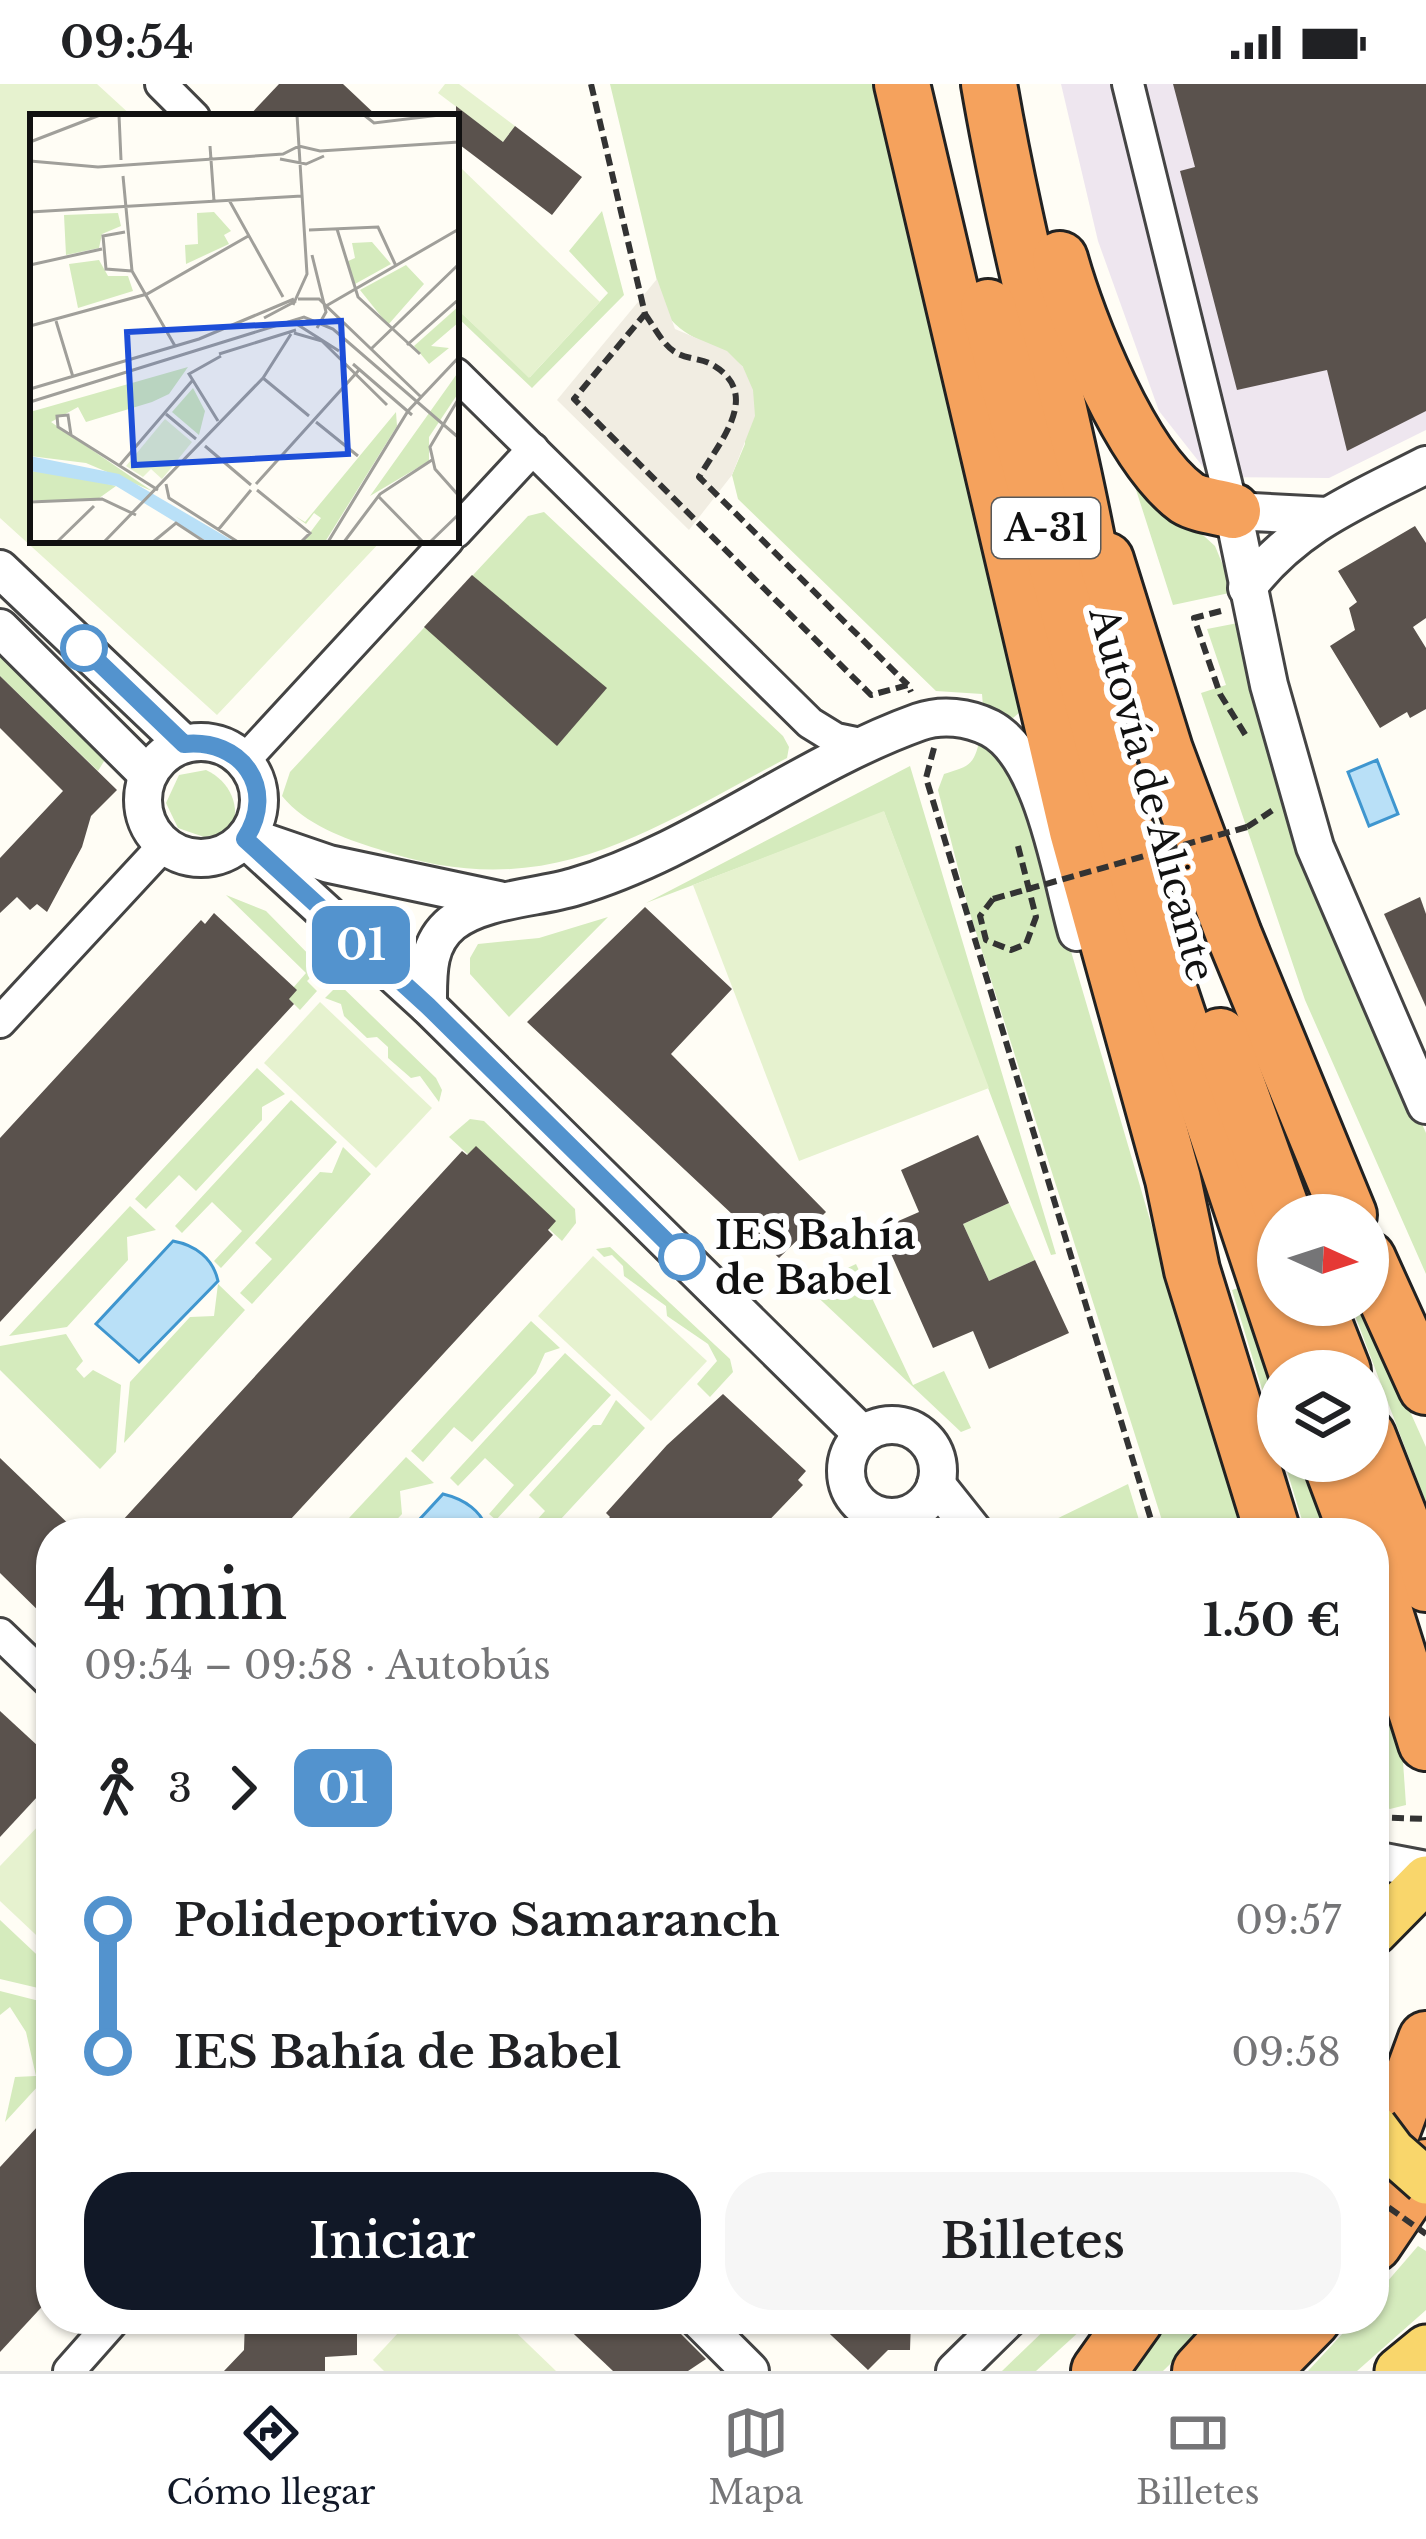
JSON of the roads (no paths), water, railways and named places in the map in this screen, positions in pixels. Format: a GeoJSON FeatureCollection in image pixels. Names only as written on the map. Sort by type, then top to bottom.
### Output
{"type":"FeatureCollection","features":[{"type":"Feature","properties":{"kind":"highway"},"geometry":{"type":"LineString","coordinates":[[902,84],[1066,787],[1173,1179],[1192,1270],[1268,1518]]}},
{"type":"Feature","properties":{"kind":"highway","name":"Autovía de Alicante"},"geometry":{"type":"LineString","coordinates":[[929,84],[1162,971],[1289,1350]]}},
{"type":"Feature","properties":{"kind":"highway"},"geometry":{"type":"LineString","coordinates":[[992,84],[1028,142],[1087,344],[1138,439],[1188,499],[1233,511]]}},
{"type":"Feature","properties":{"kind":"highway","name":"Autovía de Alicante"},"geometry":{"type":"LineString","coordinates":[[992,84],[1006,182],[1073,454],[1104,633],[1171,882],[1277,1194]]}},
{"type":"Feature","properties":{"kind":"highway"},"geometry":{"type":"LineString","coordinates":[[1073,454],[1165,751],[1341,1194]]}},
{"type":"Feature","properties":{"kind":"highway"},"geometry":{"type":"LineString","coordinates":[[1389,1305],[1426,1387]]}},
{"type":"Feature","properties":{"kind":"highway"},"geometry":{"type":"LineString","coordinates":[[1338,1482],[1351,1518]]}},
{"type":"Feature","properties":{"kind":"highway"},"geometry":{"type":"LineString","coordinates":[[1386,1482],[1426,1584]]}},
{"type":"Feature","properties":{"kind":"highway"},"geometry":{"type":"LineString","coordinates":[[1389,1616],[1426,1743]]}},
{"type":"Feature","properties":{"kind":"highway"},"geometry":{"type":"LineString","coordinates":[[1389,2137],[1426,2039]]}},
{"type":"Feature","properties":{"kind":"highway"},"geometry":{"type":"LineString","coordinates":[[1389,2222],[1426,2167]]}},
{"type":"Feature","properties":{"kind":"highway"},"geometry":{"type":"LineString","coordinates":[[1100,2371],[1123,2334]]}},
{"type":"Feature","properties":{"kind":"highway"},"geometry":{"type":"LineString","coordinates":[[1200,2371],[1234,2334]]}},
{"type":"Feature","properties":{"kind":"highway"},"geometry":{"type":"LineString","coordinates":[[1262,2371],[1298,2334]]}},
{"type":"Feature","properties":{"kind":"main road"},"geometry":{"type":"LineString","coordinates":[[1389,1906],[1409,1869]]}},
{"type":"Feature","properties":{"kind":"main road"},"geometry":{"type":"LineString","coordinates":[[1389,2147],[1426,2181]]}},
{"type":"Feature","properties":{"kind":"main road"},"geometry":{"type":"LineString","coordinates":[[1071,2371],[1114,2334]]}},
{"type":"Feature","properties":{"kind":"main road"},"geometry":{"type":"LineString","coordinates":[[1398,2371],[1426,2348]]}},
{"type":"Feature","properties":{"kind":"street"},"geometry":{"type":"LineString","coordinates":[[160,84],[191,114]]}},
{"type":"Feature","properties":{"kind":"street"},"geometry":{"type":"LineString","coordinates":[[1128,84],[1233,511],[1242,597],[1315,848],[1426,1105]]}},
{"type":"Feature","properties":{"kind":"street"},"geometry":{"type":"LineString","coordinates":[[459,377],[810,723],[836,739],[865,745]]}},
{"type":"Feature","properties":{"kind":"street"},"geometry":{"type":"LineString","coordinates":[[459,529],[533,449]]}},
{"type":"Feature","properties":{"kind":"street"},"geometry":{"type":"LineString","coordinates":[[1242,597],[1277,549],[1327,516],[1426,465]]}},
{"type":"Feature","properties":{"kind":"street"},"geometry":{"type":"LineString","coordinates":[[1233,511],[1327,516]]}},
{"type":"Feature","properties":{"kind":"street"},"geometry":{"type":"LineString","coordinates":[[243,761],[445,543]]}},
{"type":"Feature","properties":{"kind":"street"},"geometry":{"type":"LineString","coordinates":[[0,569],[184,744]]}},
{"type":"Feature","properties":{"kind":"street"},"geometry":{"type":"LineString","coordinates":[[0,628],[148,775]]}},
{"type":"Feature","properties":{"kind":"street"},"geometry":{"type":"LineString","coordinates":[[428,1006],[432,948],[458,918],[581,886],[865,745],[924,721],[946,717],[987,727],[1013,748],[1034,782],[1150,1186],[1192,1270]]}},
{"type":"Feature","properties":{"kind":"street"},"geometry":{"type":"LineString","coordinates":[[208,741],[230,748],[243,761],[253,771],[260,796],[246,838],[225,854],[200,859],[164,845],[143,807],[148,775],[162,756],[184,744],[208,741]]}},
{"type":"Feature","properties":{"kind":"street"},"geometry":{"type":"LineString","coordinates":[[246,838],[328,864],[512,901]]}},
{"type":"Feature","properties":{"kind":"street"},"geometry":{"type":"LineString","coordinates":[[246,838],[428,1006],[863,1435]]}},
{"type":"Feature","properties":{"kind":"street"},"geometry":{"type":"LineString","coordinates":[[0,1022],[164,845]]}},
{"type":"Feature","properties":{"kind":"street"},"geometry":{"type":"LineString","coordinates":[[850,1518],[845,1471],[854,1445],[863,1435],[890,1425],[917,1433],[935,1456],[936,1484],[928,1501],[906,1515],[860,1518]]}},
{"type":"Feature","properties":{"kind":"street"},"geometry":{"type":"LineString","coordinates":[[936,1484],[963,1518]]}},
{"type":"Feature","properties":{"kind":"street"},"geometry":{"type":"LineString","coordinates":[[0,1634],[36,1669]]}},
{"type":"Feature","properties":{"kind":"street"},"geometry":{"type":"LineString","coordinates":[[69,2371],[102,2334]]}},
{"type":"Feature","properties":{"kind":"street"},"geometry":{"type":"LineString","coordinates":[[713,2334],[750,2371]]}},
{"type":"Feature","properties":{"kind":"street"},"geometry":{"type":"LineString","coordinates":[[955,2371],[993,2334]]}},
{"type":"Feature","properties":{"kind":"water"},"geometry":{"type":"Polygon","coordinates":[[[1377,760],[1398,814],[1369,826],[1348,772],[1377,760]]]}},
{"type":"Feature","properties":{"kind":"water"},"geometry":{"type":"Polygon","coordinates":[[[173,1241],[202,1254],[218,1281],[139,1362],[96,1324],[173,1241]]]}},
{"type":"Feature","properties":{"kind":"water"},"geometry":{"type":"Polygon","coordinates":[[[443,1494],[472,1507],[482,1518],[421,1518],[443,1494]]]}},
{"type":"Feature","properties":{"kind":"place","name":"IES Bahía de Babel"},"geometry":{"type":"Point","coordinates":[682,1257]}}]}
